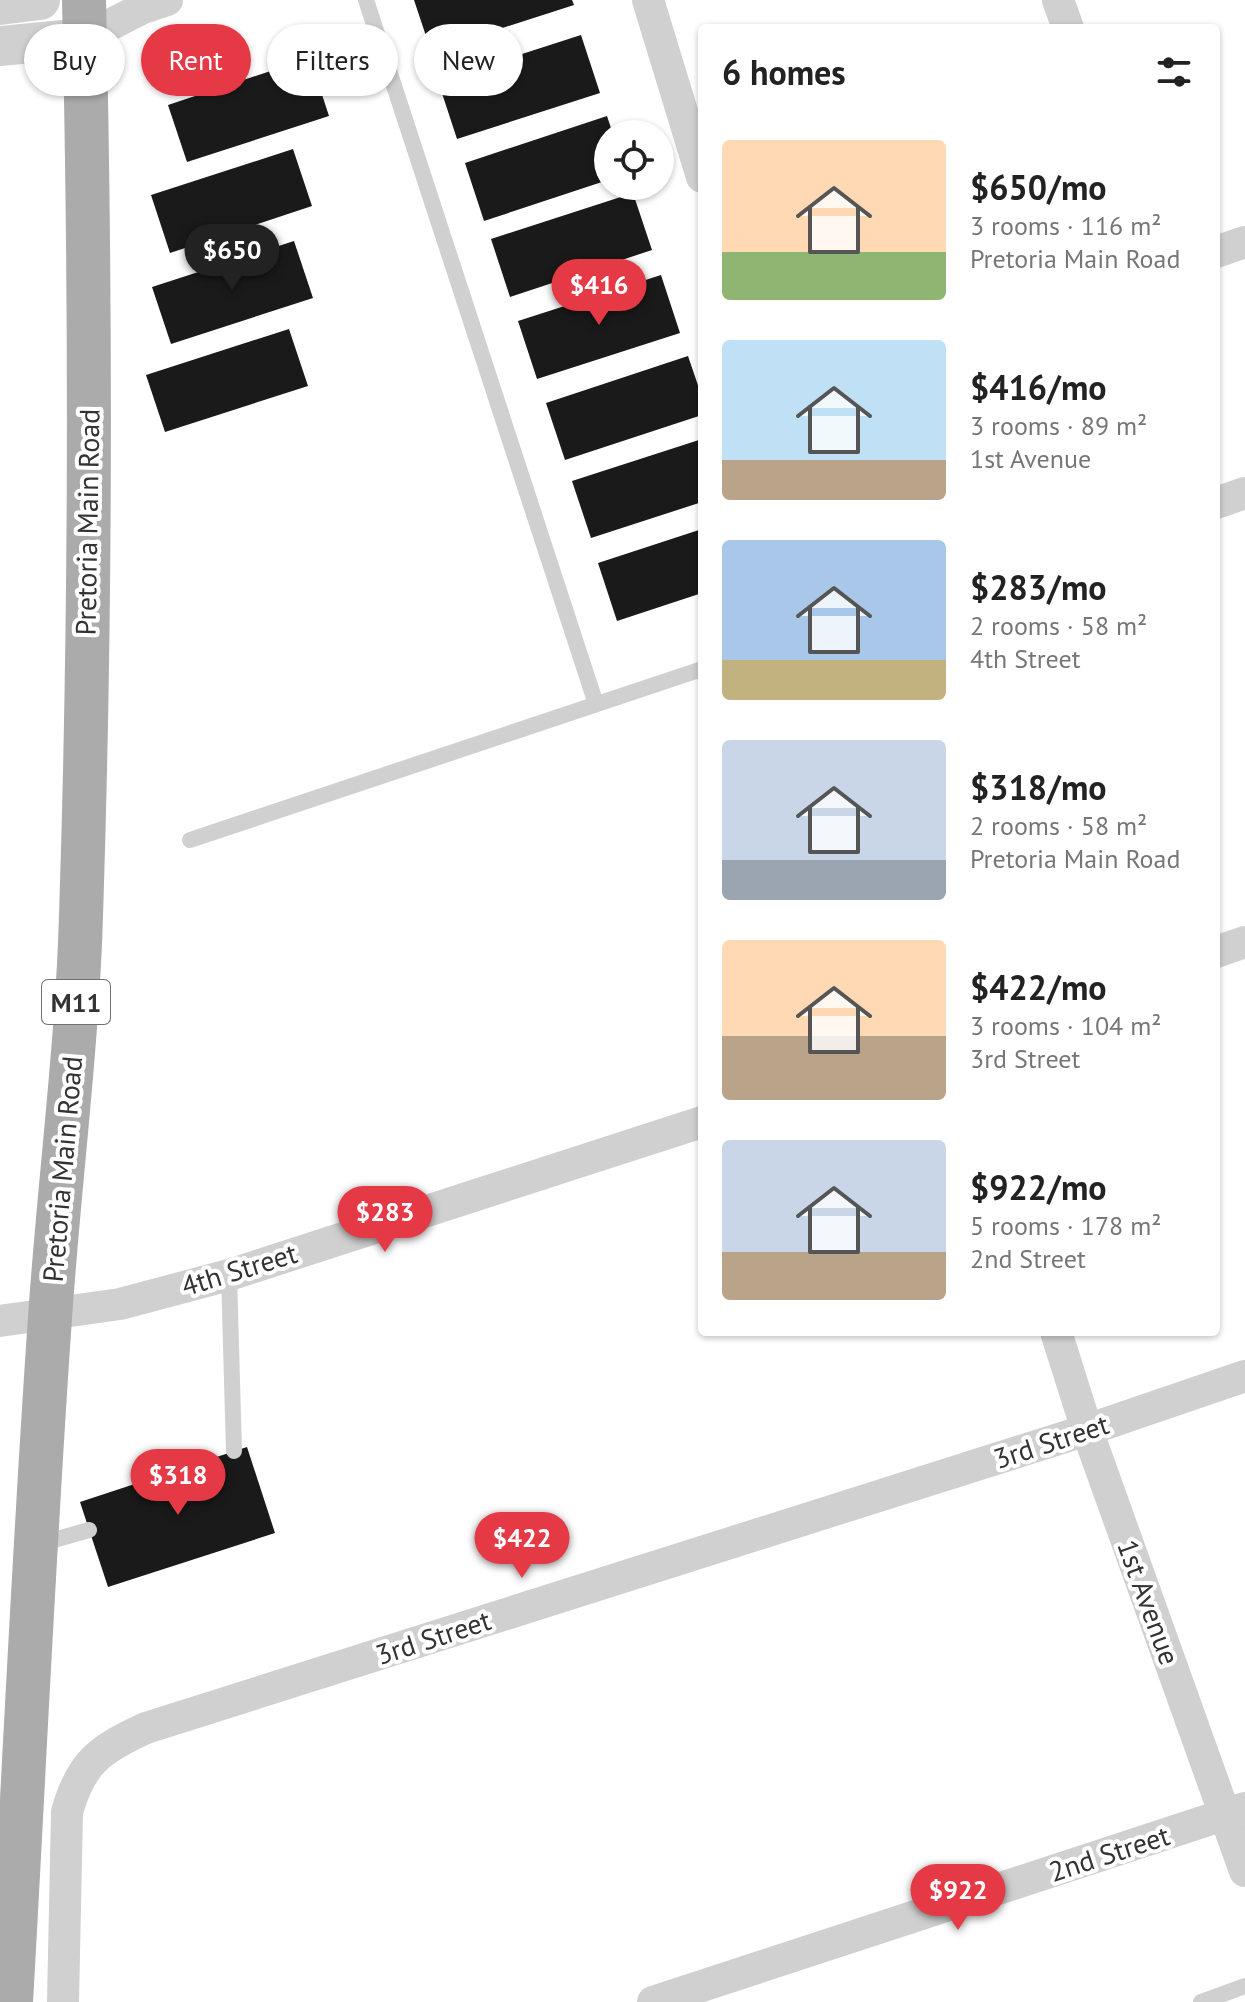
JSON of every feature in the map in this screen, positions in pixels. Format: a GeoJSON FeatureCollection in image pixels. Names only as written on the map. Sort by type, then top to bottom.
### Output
{"type":"FeatureCollection","features":[{"type":"Feature","properties":{"kind":"main road","name":"Pretoria Main Road"},"geometry":{"type":"LineString","coordinates":[[11,2002],[50,1316],[81,921],[89,482],[88,131],[84,19]]}},
{"type":"Feature","properties":{"kind":"street"},"geometry":{"type":"LineString","coordinates":[[0,5],[40,0]]}},
{"type":"Feature","properties":{"kind":"street"},"geometry":{"type":"LineString","coordinates":[[109,0],[155,4]]}},
{"type":"Feature","properties":{"kind":"street"},"geometry":{"type":"LineString","coordinates":[[648,0],[698,164]]}},
{"type":"Feature","properties":{"kind":"street"},"geometry":{"type":"LineString","coordinates":[[1058,0],[1067,24]]}},
{"type":"Feature","properties":{"kind":"street"},"geometry":{"type":"LineString","coordinates":[[0,46],[84,19],[155,4]]}},
{"type":"Feature","properties":{"kind":"street"},"geometry":{"type":"LineString","coordinates":[[1220,251],[1245,242]]}},
{"type":"Feature","properties":{"kind":"street"},"geometry":{"type":"LineString","coordinates":[[1220,502],[1245,493]]}},
{"type":"Feature","properties":{"kind":"street"},"geometry":{"type":"LineString","coordinates":[[1220,951],[1245,942]]}},
{"type":"Feature","properties":{"kind":"street","name":"4th Street"},"geometry":{"type":"LineString","coordinates":[[0,1321],[120,1304],[229,1275],[698,1123]]}},
{"type":"Feature","properties":{"kind":"street","name":"1st Avenue"},"geometry":{"type":"LineString","coordinates":[[1057,1336],[1087,1430],[1235,1811],[1245,1871]]}},
{"type":"Feature","properties":{"kind":"street","name":"3rd Street"},"geometry":{"type":"LineString","coordinates":[[63,2002],[67,1812],[74,1785],[93,1759],[119,1741],[146,1728],[1087,1430],[1245,1376]]}},
{"type":"Feature","properties":{"kind":"street","name":"2nd Street"},"geometry":{"type":"LineString","coordinates":[[653,2002],[1235,1811]]}},
{"type":"Feature","properties":{"kind":"lane"},"geometry":{"type":"LineString","coordinates":[[366,0],[596,704]]}},
{"type":"Feature","properties":{"kind":"lane"},"geometry":{"type":"LineString","coordinates":[[190,840],[698,670]]}},
{"type":"Feature","properties":{"kind":"lane"},"geometry":{"type":"LineString","coordinates":[[229,1275],[234,1451]]}},
{"type":"Feature","properties":{"kind":"lane"},"geometry":{"type":"LineString","coordinates":[[37,1545],[89,1530]]}},
{"type":"Feature","properties":{"kind":"lane"},"geometry":{"type":"LineString","coordinates":[[1200,2002],[1245,1986]]}},
{"type":"Feature","properties":{"kind":"building"},"geometry":{"type":"Polygon","coordinates":[[[414,0],[572,0],[574,5],[515,24],[422,24],[414,0]]]}},
{"type":"Feature","properties":{"kind":"building"},"geometry":{"type":"Polygon","coordinates":[[[581,35],[600,93],[457,139],[443,96],[523,96],[523,54],[581,35]]]}},
{"type":"Feature","properties":{"kind":"building"},"geometry":{"type":"Polygon","coordinates":[[[267,72],[267,96],[322,96],[329,116],[187,162],[168,105],[195,96],[251,96],[251,78],[267,72]]]}},
{"type":"Feature","properties":{"kind":"building"},"geometry":{"type":"Polygon","coordinates":[[[594,120],[594,185],[484,221],[465,163],[594,120]]]}},
{"type":"Feature","properties":{"kind":"building"},"geometry":{"type":"Polygon","coordinates":[[[293,149],[312,206],[170,253],[151,195],[293,149]]]}},
{"type":"Feature","properties":{"kind":"building"},"geometry":{"type":"Polygon","coordinates":[[[611,200],[635,200],[652,250],[510,297],[491,239],[611,200]]]}},
{"type":"Feature","properties":{"kind":"building"},"geometry":{"type":"Polygon","coordinates":[[[294,241],[313,298],[171,344],[152,287],[294,241]]]}},
{"type":"Feature","properties":{"kind":"building"},"geometry":{"type":"Polygon","coordinates":[[[661,275],[680,333],[537,379],[518,321],[661,275]]]}},
{"type":"Feature","properties":{"kind":"building"},"geometry":{"type":"Polygon","coordinates":[[[289,329],[308,386],[165,432],[146,375],[289,329]]]}},
{"type":"Feature","properties":{"kind":"building"},"geometry":{"type":"Polygon","coordinates":[[[688,356],[698,385],[698,416],[565,460],[546,403],[688,356]]]}},
{"type":"Feature","properties":{"kind":"building"},"geometry":{"type":"Polygon","coordinates":[[[698,440],[698,503],[591,538],[572,481],[698,440]]]}},
{"type":"Feature","properties":{"kind":"building"},"geometry":{"type":"Polygon","coordinates":[[[698,530],[698,594],[617,621],[598,563],[698,530]]]}},
{"type":"Feature","properties":{"kind":"building"},"geometry":{"type":"Polygon","coordinates":[[[247,1447],[275,1533],[108,1587],[80,1502],[247,1447]]]}}]}
